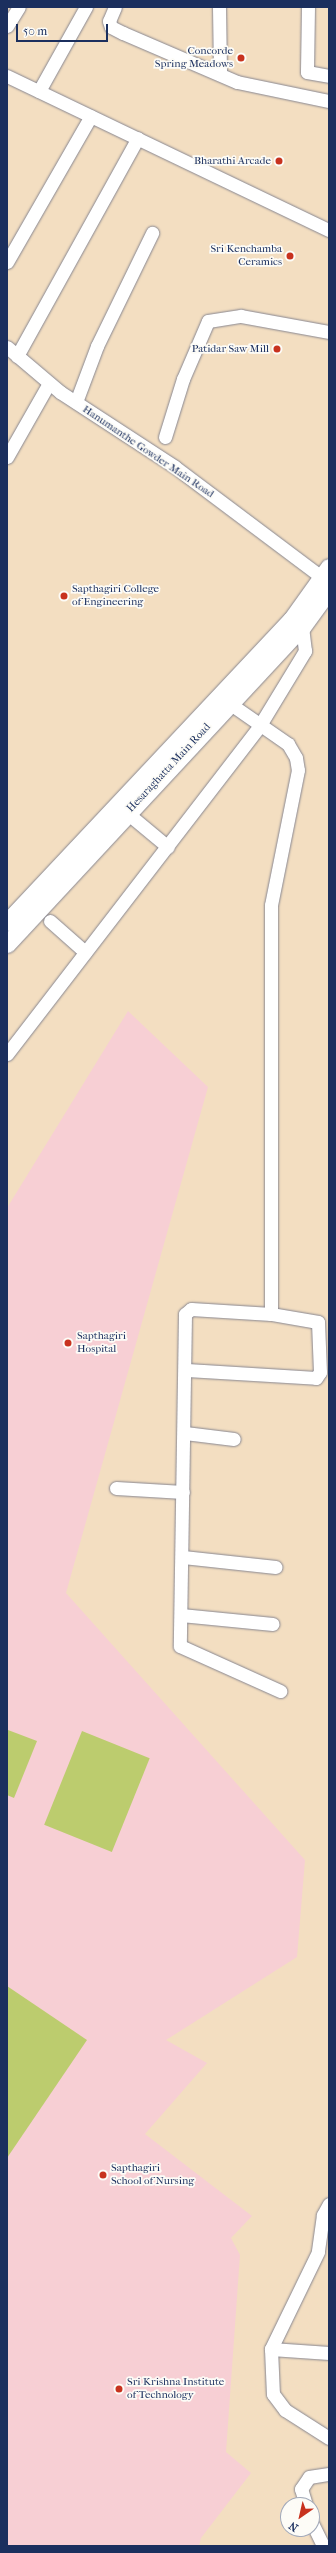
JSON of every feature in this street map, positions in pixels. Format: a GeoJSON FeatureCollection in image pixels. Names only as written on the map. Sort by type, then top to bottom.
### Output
{"type":"FeatureCollection","features":[{"type":"Feature","properties":{"kind":"main road"},"geometry":{"type":"LineString","coordinates":[[296,624],[327,580]]}},
{"type":"Feature","properties":{"kind":"main road","name":"Hesaraghatta Main Road"},"geometry":{"type":"LineString","coordinates":[[7,944],[229,703],[296,624]]}},
{"type":"Feature","properties":{"kind":"main road","name":"Hesaraghatta Main Road"},"geometry":{"type":"LineString","coordinates":[[7,922],[296,624]]}},
{"type":"Feature","properties":{"kind":"street"},"geometry":{"type":"LineString","coordinates":[[7,26],[20,7]]}},
{"type":"Feature","properties":{"kind":"street"},"geometry":{"type":"LineString","coordinates":[[39,91],[86,7]]}},
{"type":"Feature","properties":{"kind":"street"},"geometry":{"type":"LineString","coordinates":[[115,7],[109,21],[111,27],[237,82],[329,101]]}},
{"type":"Feature","properties":{"kind":"street"},"geometry":{"type":"LineString","coordinates":[[219,7],[220,74]]}},
{"type":"Feature","properties":{"kind":"street"},"geometry":{"type":"LineString","coordinates":[[308,7],[307,72],[329,76]]}},
{"type":"Feature","properties":{"kind":"street"},"geometry":{"type":"LineString","coordinates":[[7,76],[329,230]]}},
{"type":"Feature","properties":{"kind":"street"},"geometry":{"type":"LineString","coordinates":[[7,262],[91,116]]}},
{"type":"Feature","properties":{"kind":"street"},"geometry":{"type":"LineString","coordinates":[[12,351],[138,138]]}},
{"type":"Feature","properties":{"kind":"street"},"geometry":{"type":"LineString","coordinates":[[76,402],[97,346],[152,233]]}},
{"type":"Feature","properties":{"kind":"street"},"geometry":{"type":"LineString","coordinates":[[165,437],[183,378],[208,321],[241,316],[329,332]]}},
{"type":"Feature","properties":{"kind":"street","name":"Hanumanthe Gowder Main Road"},"geometry":{"type":"LineString","coordinates":[[12,351],[49,383],[175,467],[327,580]]}},
{"type":"Feature","properties":{"kind":"street"},"geometry":{"type":"LineString","coordinates":[[7,457],[49,383]]}},
{"type":"Feature","properties":{"kind":"street"},"geometry":{"type":"LineString","coordinates":[[7,1054],[168,847],[260,725],[306,651],[296,624]]}},
{"type":"Feature","properties":{"kind":"street"},"geometry":{"type":"LineString","coordinates":[[229,703],[288,744],[296,758],[298,770],[271,905],[271,1314]]}},
{"type":"Feature","properties":{"kind":"street"},"geometry":{"type":"LineString","coordinates":[[128,813],[168,847]]}},
{"type":"Feature","properties":{"kind":"street"},"geometry":{"type":"LineString","coordinates":[[50,921],[85,952]]}},
{"type":"Feature","properties":{"kind":"street"},"geometry":{"type":"LineString","coordinates":[[187,1370],[316,1378],[320,1372],[318,1322],[271,1314],[188,1310],[183,1492],[181,1615],[182,1648],[280,1691]]}},
{"type":"Feature","properties":{"kind":"street"},"geometry":{"type":"LineString","coordinates":[[185,1433],[234,1439]]}},
{"type":"Feature","properties":{"kind":"street"},"geometry":{"type":"LineString","coordinates":[[116,1488],[183,1492]]}},
{"type":"Feature","properties":{"kind":"street"},"geometry":{"type":"LineString","coordinates":[[183,1557],[275,1568]]}},
{"type":"Feature","properties":{"kind":"street"},"geometry":{"type":"LineString","coordinates":[[181,1615],[273,1624]]}},
{"type":"Feature","properties":{"kind":"street"},"geometry":{"type":"LineString","coordinates":[[329,2204],[323,2214],[318,2252],[271,2349],[273,2394],[285,2410],[329,2438]]}},
{"type":"Feature","properties":{"kind":"street"},"geometry":{"type":"LineString","coordinates":[[271,2349],[329,2353]]}},
{"type":"Feature","properties":{"kind":"street"},"geometry":{"type":"LineString","coordinates":[[304,2497],[301,2489],[309,2477],[329,2474]]}},
{"type":"Feature","properties":{"kind":"shaded area"},"geometry":{"type":"Polygon","coordinates":[[[128,1011],[208,1087],[66,1593],[305,1860],[297,1957],[166,2040],[207,2063],[145,2134],[252,2216],[231,2238],[240,2255],[226,2452],[251,2473],[201,2538],[199,2546],[7,2546],[7,1208],[128,1011]]]}},
{"type":"Feature","properties":{"kind":"green space"},"geometry":{"type":"Polygon","coordinates":[[[8,1730],[37,1741],[14,1798],[7,1795],[8,1730]]]}},
{"type":"Feature","properties":{"kind":"green space"},"geometry":{"type":"Polygon","coordinates":[[[82,1731],[150,1758],[112,1852],[44,1825],[82,1731]]]}},
{"type":"Feature","properties":{"kind":"green space"},"geometry":{"type":"Polygon","coordinates":[[[7,1986],[87,2040],[7,2158],[7,1986]]]}},
{"type":"Feature","properties":{"kind":"place","name":"Concorde Spring Meadows"},"geometry":{"type":"Point","coordinates":[241,58]}},
{"type":"Feature","properties":{"kind":"place","name":"Bharathi Arcade"},"geometry":{"type":"Point","coordinates":[279,161]}},
{"type":"Feature","properties":{"kind":"place","name":"Sri Kenchamba Ceramics"},"geometry":{"type":"Point","coordinates":[290,256]}},
{"type":"Feature","properties":{"kind":"place","name":"Patidar Saw Mill"},"geometry":{"type":"Point","coordinates":[277,349]}},
{"type":"Feature","properties":{"kind":"place","name":"Sapthagiri College of Engineering"},"geometry":{"type":"Point","coordinates":[64,596]}},
{"type":"Feature","properties":{"kind":"place","name":"Sapthagiri Hospital"},"geometry":{"type":"Point","coordinates":[68,1343]}},
{"type":"Feature","properties":{"kind":"place","name":"Sapthagiri School of Nursing"},"geometry":{"type":"Point","coordinates":[103,2175]}},
{"type":"Feature","properties":{"kind":"place","name":"Sri Krishna Institute of Technology"},"geometry":{"type":"Point","coordinates":[119,2389]}}]}
